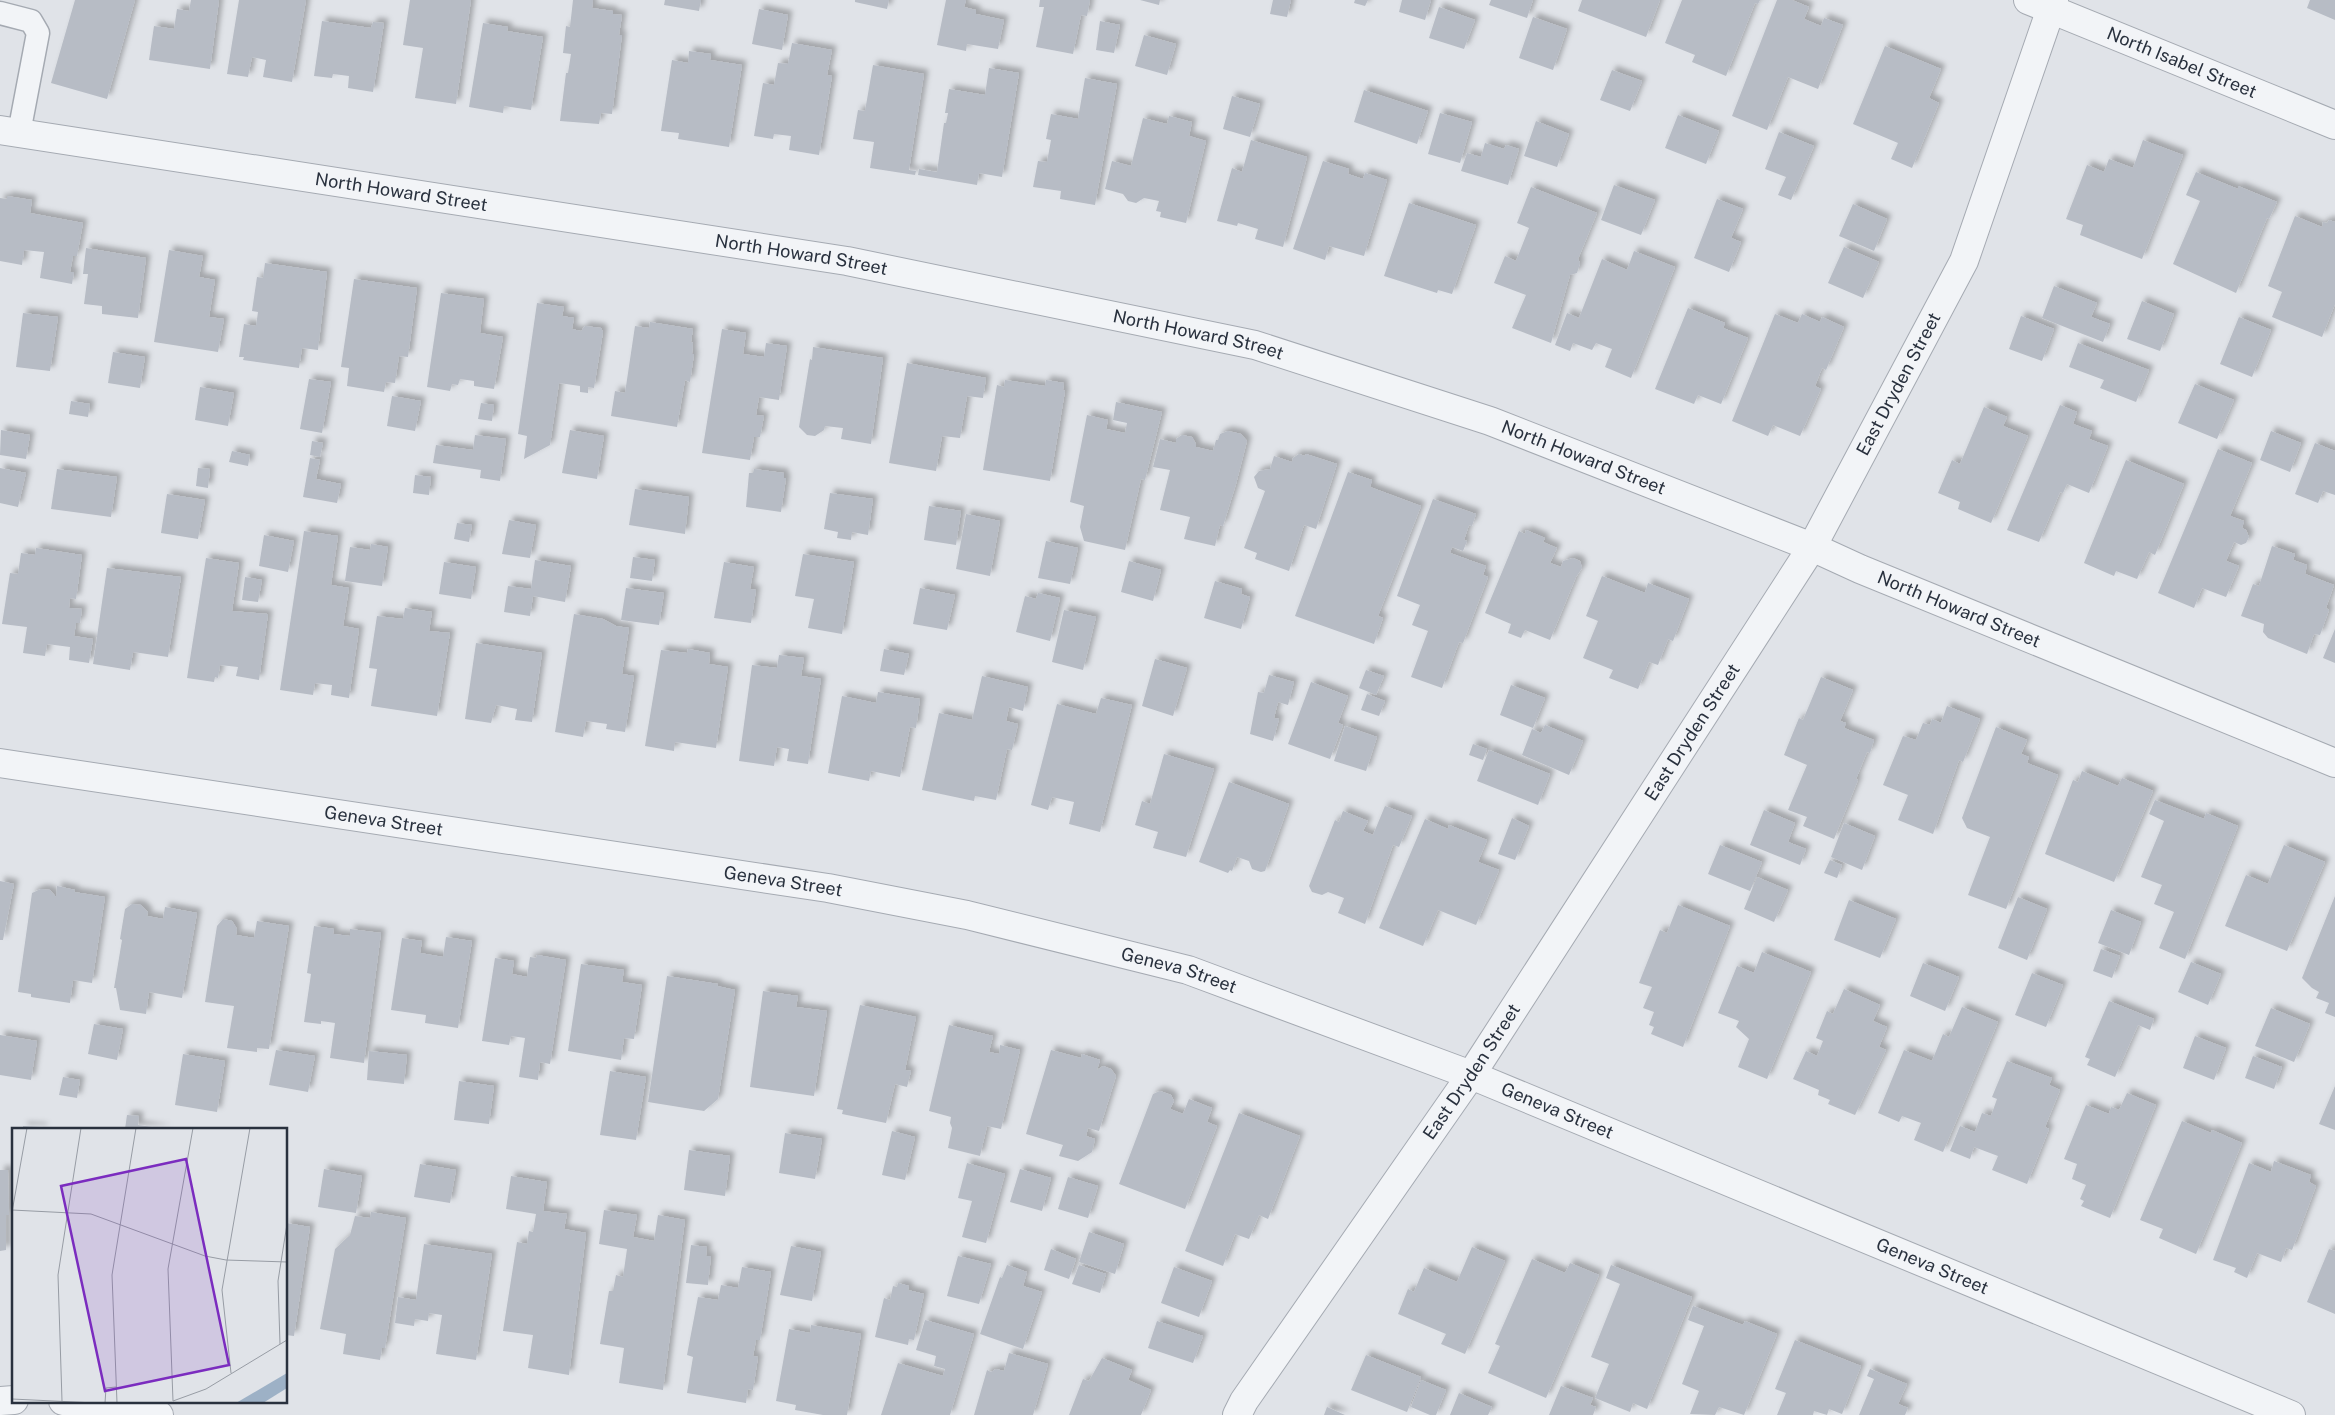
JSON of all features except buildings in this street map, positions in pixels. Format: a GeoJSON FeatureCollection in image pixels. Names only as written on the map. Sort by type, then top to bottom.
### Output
{"type":"FeatureCollection","features":[{"type":"Feature","properties":{"kind":"street","name":"North Isabel Street"},"geometry":{"type":"LineString","coordinates":[[2045,4],[2335,125]]}},
{"type":"Feature","properties":{"kind":"street","name":"East Dryden Street"},"geometry":{"type":"LineString","coordinates":[[1237,1415],[1244,1401],[1472,1075],[1812,547],[1964,261],[2045,4]]}},
{"type":"Feature","properties":{"kind":"street","name":"North Howard Street"},"geometry":{"type":"LineString","coordinates":[[9,131],[847,261],[1254,346],[1490,422],[1812,547],[1860,569],[2335,763]]}},
{"type":"Feature","properties":{"kind":"street","name":"Geneva Street"},"geometry":{"type":"LineString","coordinates":[[0,763],[828,888],[967,914],[1188,970],[1472,1075],[2291,1415]]}},
{"type":"Feature","properties":{"kind":"street"},"geometry":{"type":"LineString","coordinates":[[70,1402],[158,1415]]}},
{"type":"Feature","properties":{"kind":"lane"},"geometry":{"type":"LineString","coordinates":[[0,13],[31,21],[38,33],[9,131]]}}]}
